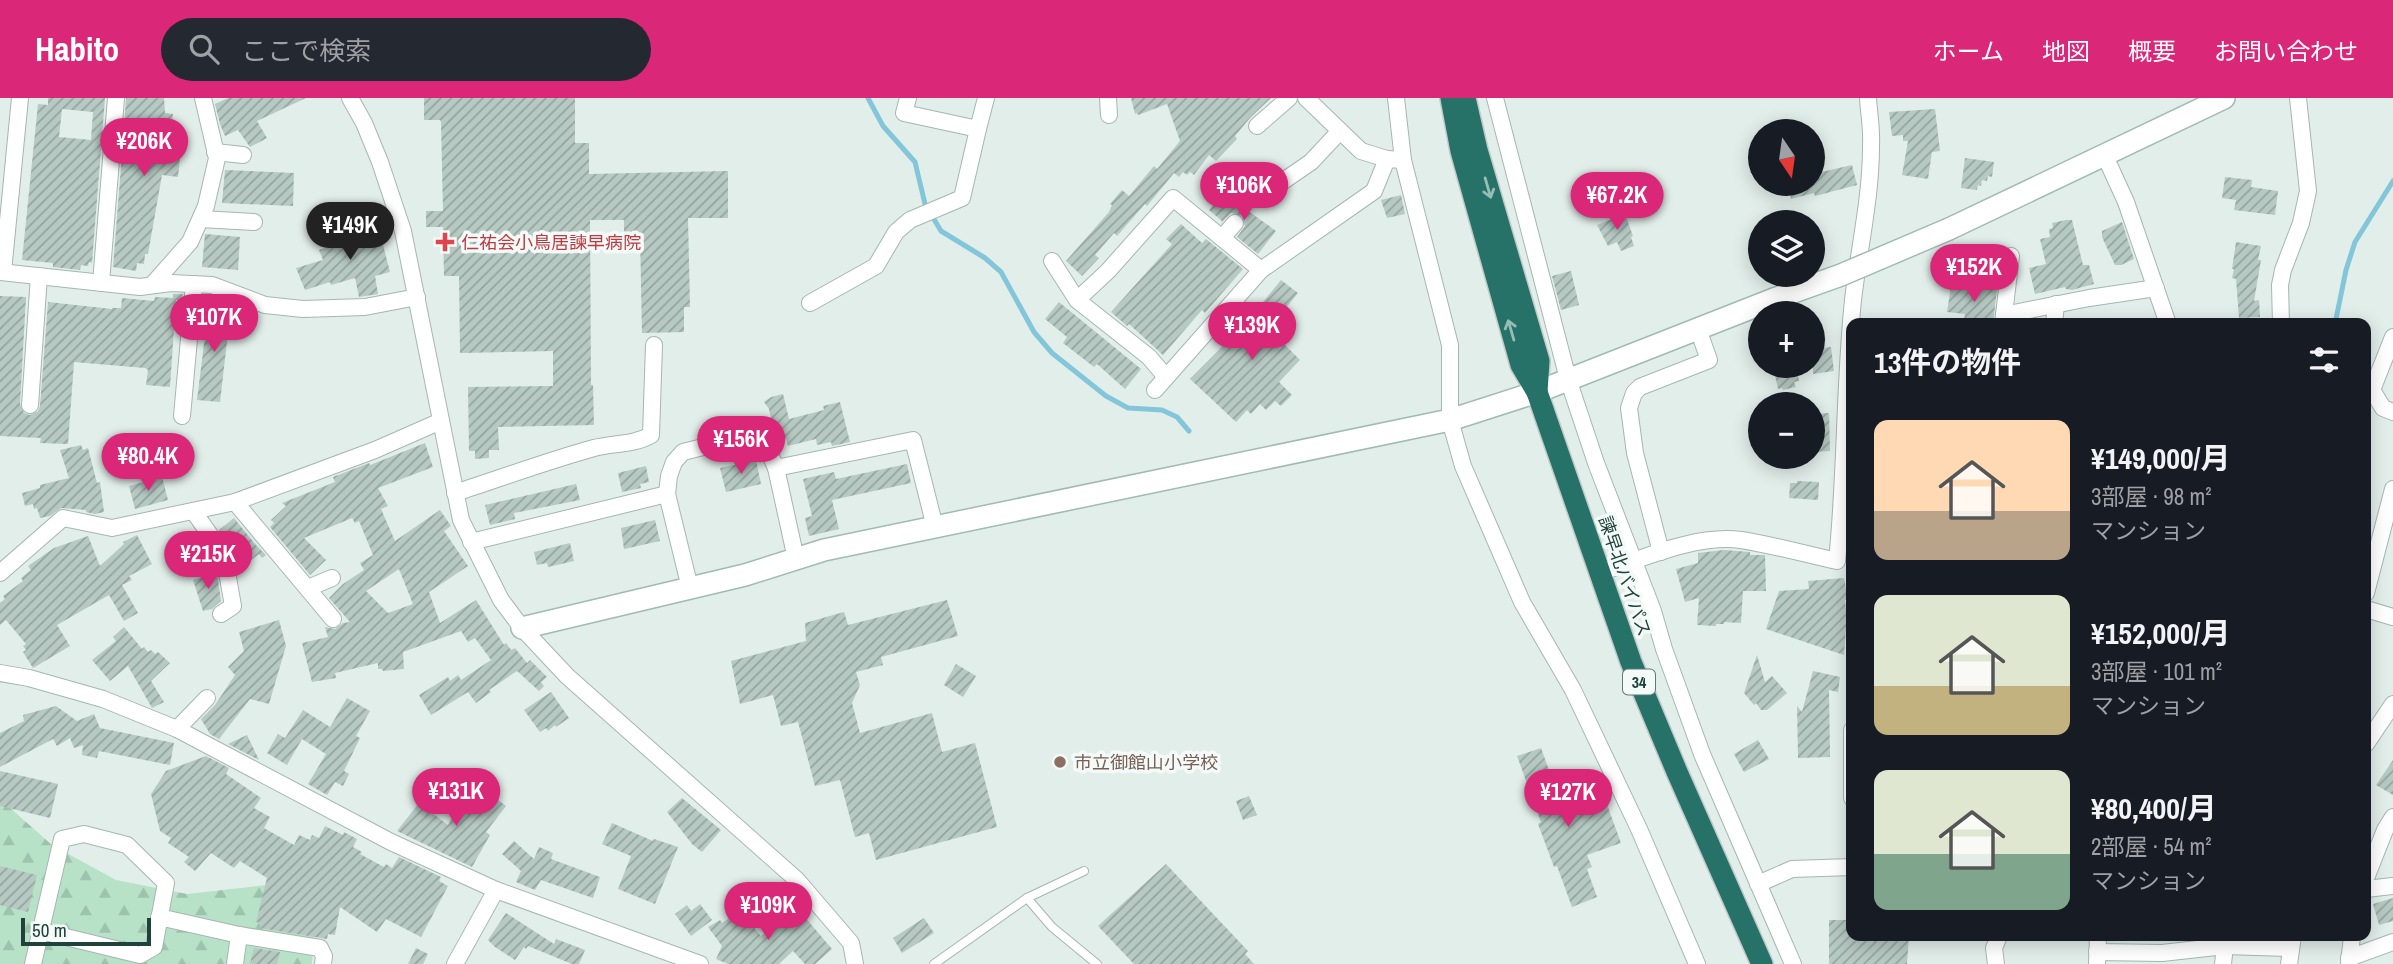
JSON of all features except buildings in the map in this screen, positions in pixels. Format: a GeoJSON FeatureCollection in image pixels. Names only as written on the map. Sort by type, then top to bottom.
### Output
{"type":"FeatureCollection","features":[{"type":"Feature","properties":{"kind":"highway","name":"諫早北バイパス"},"geometry":{"type":"LineString","coordinates":[[1451,98],[1461,151],[1521,365],[1537,392],[1631,662],[1762,964]]}},
{"type":"Feature","properties":{"kind":"highway","name":"諫早北バイパス"},"geometry":{"type":"LineString","coordinates":[[1465,98],[1477,150],[1539,361],[1537,392]]}},
{"type":"Feature","properties":{"kind":"street"},"geometry":{"type":"LineString","coordinates":[[20,98],[1,272],[140,287],[212,285],[265,305],[303,309],[365,307],[417,297]]}},
{"type":"Feature","properties":{"kind":"street"},"geometry":{"type":"LineString","coordinates":[[101,283],[116,98]]}},
{"type":"Feature","properties":{"kind":"street"},"geometry":{"type":"LineString","coordinates":[[152,285],[190,242],[209,194],[217,158],[203,98]]}},
{"type":"Feature","properties":{"kind":"street"},"geometry":{"type":"LineString","coordinates":[[350,98],[380,162],[403,231],[461,520],[500,600],[566,676],[797,880],[851,943],[855,964]]}},
{"type":"Feature","properties":{"kind":"street"},"geometry":{"type":"LineString","coordinates":[[908,98],[904,113],[978,129]]}},
{"type":"Feature","properties":{"kind":"street"},"geometry":{"type":"LineString","coordinates":[[810,303],[876,266],[896,232],[910,220],[962,198],[986,98]]}},
{"type":"Feature","properties":{"kind":"street"},"geometry":{"type":"LineString","coordinates":[[1108,98],[1109,115]]}},
{"type":"Feature","properties":{"kind":"street"},"geometry":{"type":"LineString","coordinates":[[1258,126],[1289,98]]}},
{"type":"Feature","properties":{"kind":"street"},"geometry":{"type":"LineString","coordinates":[[1306,98],[1361,151],[1395,159]]}},
{"type":"Feature","properties":{"kind":"street"},"geometry":{"type":"LineString","coordinates":[[1396,98],[1395,159],[1450,345],[1450,420],[1463,466],[1522,602],[1573,690],[1639,829],[1697,964]]}},
{"type":"Feature","properties":{"kind":"street"},"geometry":{"type":"LineString","coordinates":[[1495,98],[1569,379],[1596,463],[1634,561],[1702,754],[1793,964]]}},
{"type":"Feature","properties":{"kind":"street"},"geometry":{"type":"LineString","coordinates":[[1852,318],[1865,222],[1871,146],[1868,98]]}},
{"type":"Feature","properties":{"kind":"street"},"geometry":{"type":"LineString","coordinates":[[522,628],[690,588],[824,550],[1450,420],[1491,408],[1841,275],[1949,229],[2224,98]]}},
{"type":"Feature","properties":{"kind":"street"},"geometry":{"type":"LineString","coordinates":[[2281,318],[2280,285],[2283,270],[2301,223],[2308,191],[2298,98]]}},
{"type":"Feature","properties":{"kind":"street"},"geometry":{"type":"LineString","coordinates":[[1287,186],[1340,131]]}},
{"type":"Feature","properties":{"kind":"street"},"geometry":{"type":"LineString","coordinates":[[215,152],[243,155]]}},
{"type":"Feature","properties":{"kind":"street"},"geometry":{"type":"LineString","coordinates":[[2105,156],[2126,202],[2166,318]]}},
{"type":"Feature","properties":{"kind":"street"},"geometry":{"type":"LineString","coordinates":[[1155,390],[1261,270],[1374,191],[1395,159]]}},
{"type":"Feature","properties":{"kind":"street"},"geometry":{"type":"LineString","coordinates":[[1077,300],[1108,271],[1173,198],[1261,270]]}},
{"type":"Feature","properties":{"kind":"street"},"geometry":{"type":"LineString","coordinates":[[201,219],[254,222]]}},
{"type":"Feature","properties":{"kind":"street"},"geometry":{"type":"LineString","coordinates":[[1222,238],[1235,223]]}},
{"type":"Feature","properties":{"kind":"street"},"geometry":{"type":"LineString","coordinates":[[2004,318],[2011,256]]}},
{"type":"Feature","properties":{"kind":"street"},"geometry":{"type":"LineString","coordinates":[[1052,261],[1077,300],[1149,357],[1166,377]]}},
{"type":"Feature","properties":{"kind":"street"},"geometry":{"type":"LineString","coordinates":[[30,405],[39,276]]}},
{"type":"Feature","properties":{"kind":"street"},"geometry":{"type":"LineString","coordinates":[[182,416],[194,284]]}},
{"type":"Feature","properties":{"kind":"street"},"geometry":{"type":"LineString","coordinates":[[2007,318],[2056,304],[2156,288]]}},
{"type":"Feature","properties":{"kind":"street"},"geometry":{"type":"LineString","coordinates":[[2055,318],[2056,304]]}},
{"type":"Feature","properties":{"kind":"street"},"geometry":{"type":"LineString","coordinates":[[1661,552],[1635,453],[1629,408],[1634,393],[1640,387],[1709,360],[1698,329]]}},
{"type":"Feature","properties":{"kind":"street"},"geometry":{"type":"LineString","coordinates":[[2393,337],[2372,390],[2383,408],[2393,412]]}},
{"type":"Feature","properties":{"kind":"street"},"geometry":{"type":"LineString","coordinates":[[455,494],[570,455],[602,446],[641,441],[651,435],[654,345]]}},
{"type":"Feature","properties":{"kind":"street"},"geometry":{"type":"LineString","coordinates":[[0,573],[63,517],[112,528],[235,502],[375,450],[441,421]]}},
{"type":"Feature","properties":{"kind":"street"},"geometry":{"type":"LineString","coordinates":[[690,588],[667,494],[669,476],[674,463],[683,452],[743,437],[760,443],[768,450],[776,468],[796,559]]}},
{"type":"Feature","properties":{"kind":"street"},"geometry":{"type":"LineString","coordinates":[[1599,573],[1701,542],[1739,540],[1844,562],[1846,438]]}},
{"type":"Feature","properties":{"kind":"street"},"geometry":{"type":"LineString","coordinates":[[776,468],[913,440],[935,527]]}},
{"type":"Feature","properties":{"kind":"street"},"geometry":{"type":"LineString","coordinates":[[2371,574],[2393,489]]}},
{"type":"Feature","properties":{"kind":"street"},"geometry":{"type":"LineString","coordinates":[[471,542],[667,494]]}},
{"type":"Feature","properties":{"kind":"street"},"geometry":{"type":"LineString","coordinates":[[235,502],[334,619]]}},
{"type":"Feature","properties":{"kind":"street"},"geometry":{"type":"LineString","coordinates":[[194,512],[223,555],[233,606],[221,614]]}},
{"type":"Feature","properties":{"kind":"street"},"geometry":{"type":"LineString","coordinates":[[308,588],[332,578]]}},
{"type":"Feature","properties":{"kind":"street"},"geometry":{"type":"LineString","coordinates":[[2371,610],[2393,617]]}},
{"type":"Feature","properties":{"kind":"street"},"geometry":{"type":"LineString","coordinates":[[0,673],[29,678],[103,699],[177,729],[391,842],[496,890],[700,964]]}},
{"type":"Feature","properties":{"kind":"street"},"geometry":{"type":"LineString","coordinates":[[177,729],[207,698]]}},
{"type":"Feature","properties":{"kind":"street"},"geometry":{"type":"LineString","coordinates":[[2371,737],[2393,704]]}},
{"type":"Feature","properties":{"kind":"street"},"geometry":{"type":"LineString","coordinates":[[2371,865],[2393,817]]}},
{"type":"Feature","properties":{"kind":"street"},"geometry":{"type":"LineString","coordinates":[[33,964],[62,839],[84,834],[127,845],[166,883],[154,947],[140,955],[41,931]]}},
{"type":"Feature","properties":{"kind":"street"},"geometry":{"type":"LineString","coordinates":[[1758,884],[1792,870],[1846,867]]}},
{"type":"Feature","properties":{"kind":"street"},"geometry":{"type":"LineString","coordinates":[[2371,888],[2393,886]]}},
{"type":"Feature","properties":{"kind":"street"},"geometry":{"type":"LineString","coordinates":[[455,964],[496,890]]}},
{"type":"Feature","properties":{"kind":"street"},"geometry":{"type":"LineString","coordinates":[[159,917],[239,935],[320,948],[324,956],[323,964]]}},
{"type":"Feature","properties":{"kind":"street"},"geometry":{"type":"LineString","coordinates":[[235,964],[239,935]]}},
{"type":"Feature","properties":{"kind":"street"},"geometry":{"type":"LineString","coordinates":[[1996,964],[1994,948],[1997,941]]}},
{"type":"Feature","properties":{"kind":"street"},"geometry":{"type":"LineString","coordinates":[[2097,951],[2162,953],[2225,941],[2291,949]]}},
{"type":"Feature","properties":{"kind":"street"},"geometry":{"type":"LineString","coordinates":[[2224,964],[2225,941]]}},
{"type":"Feature","properties":{"kind":"street"},"geometry":{"type":"LineString","coordinates":[[2351,941],[2349,961],[2393,942]]}},
{"type":"Feature","properties":{"kind":"lane"},"geometry":{"type":"LineString","coordinates":[[934,964],[1027,898],[1084,870]]}},
{"type":"Feature","properties":{"kind":"lane"},"geometry":{"type":"LineString","coordinates":[[1027,898],[1052,927],[1097,964]]}},
{"type":"Feature","properties":{"kind":"green space"},"geometry":{"type":"Polygon","coordinates":[[[0,799],[52,845],[116,880],[187,894],[285,883],[316,918],[312,964],[0,964],[0,799]]]}},
{"type":"Feature","properties":{"kind":"waterway"},"geometry":{"type":"LineString","coordinates":[[868,98],[883,126],[915,162],[925,204],[941,231],[985,258],[1001,272],[1034,332],[1052,353],[1106,396],[1128,408],[1162,410],[1177,417],[1189,431]]}},
{"type":"Feature","properties":{"kind":"waterway"},"geometry":{"type":"LineString","coordinates":[[2336,318],[2355,242],[2393,181]]}},
{"type":"Feature","properties":{"kind":"place","name":"仁祐会小鳥居諫早病院"},"geometry":{"type":"Point","coordinates":[445,242]}},
{"type":"Feature","properties":{"kind":"place","name":"市立御館山小学校"},"geometry":{"type":"Point","coordinates":[1060,762]}}]}
